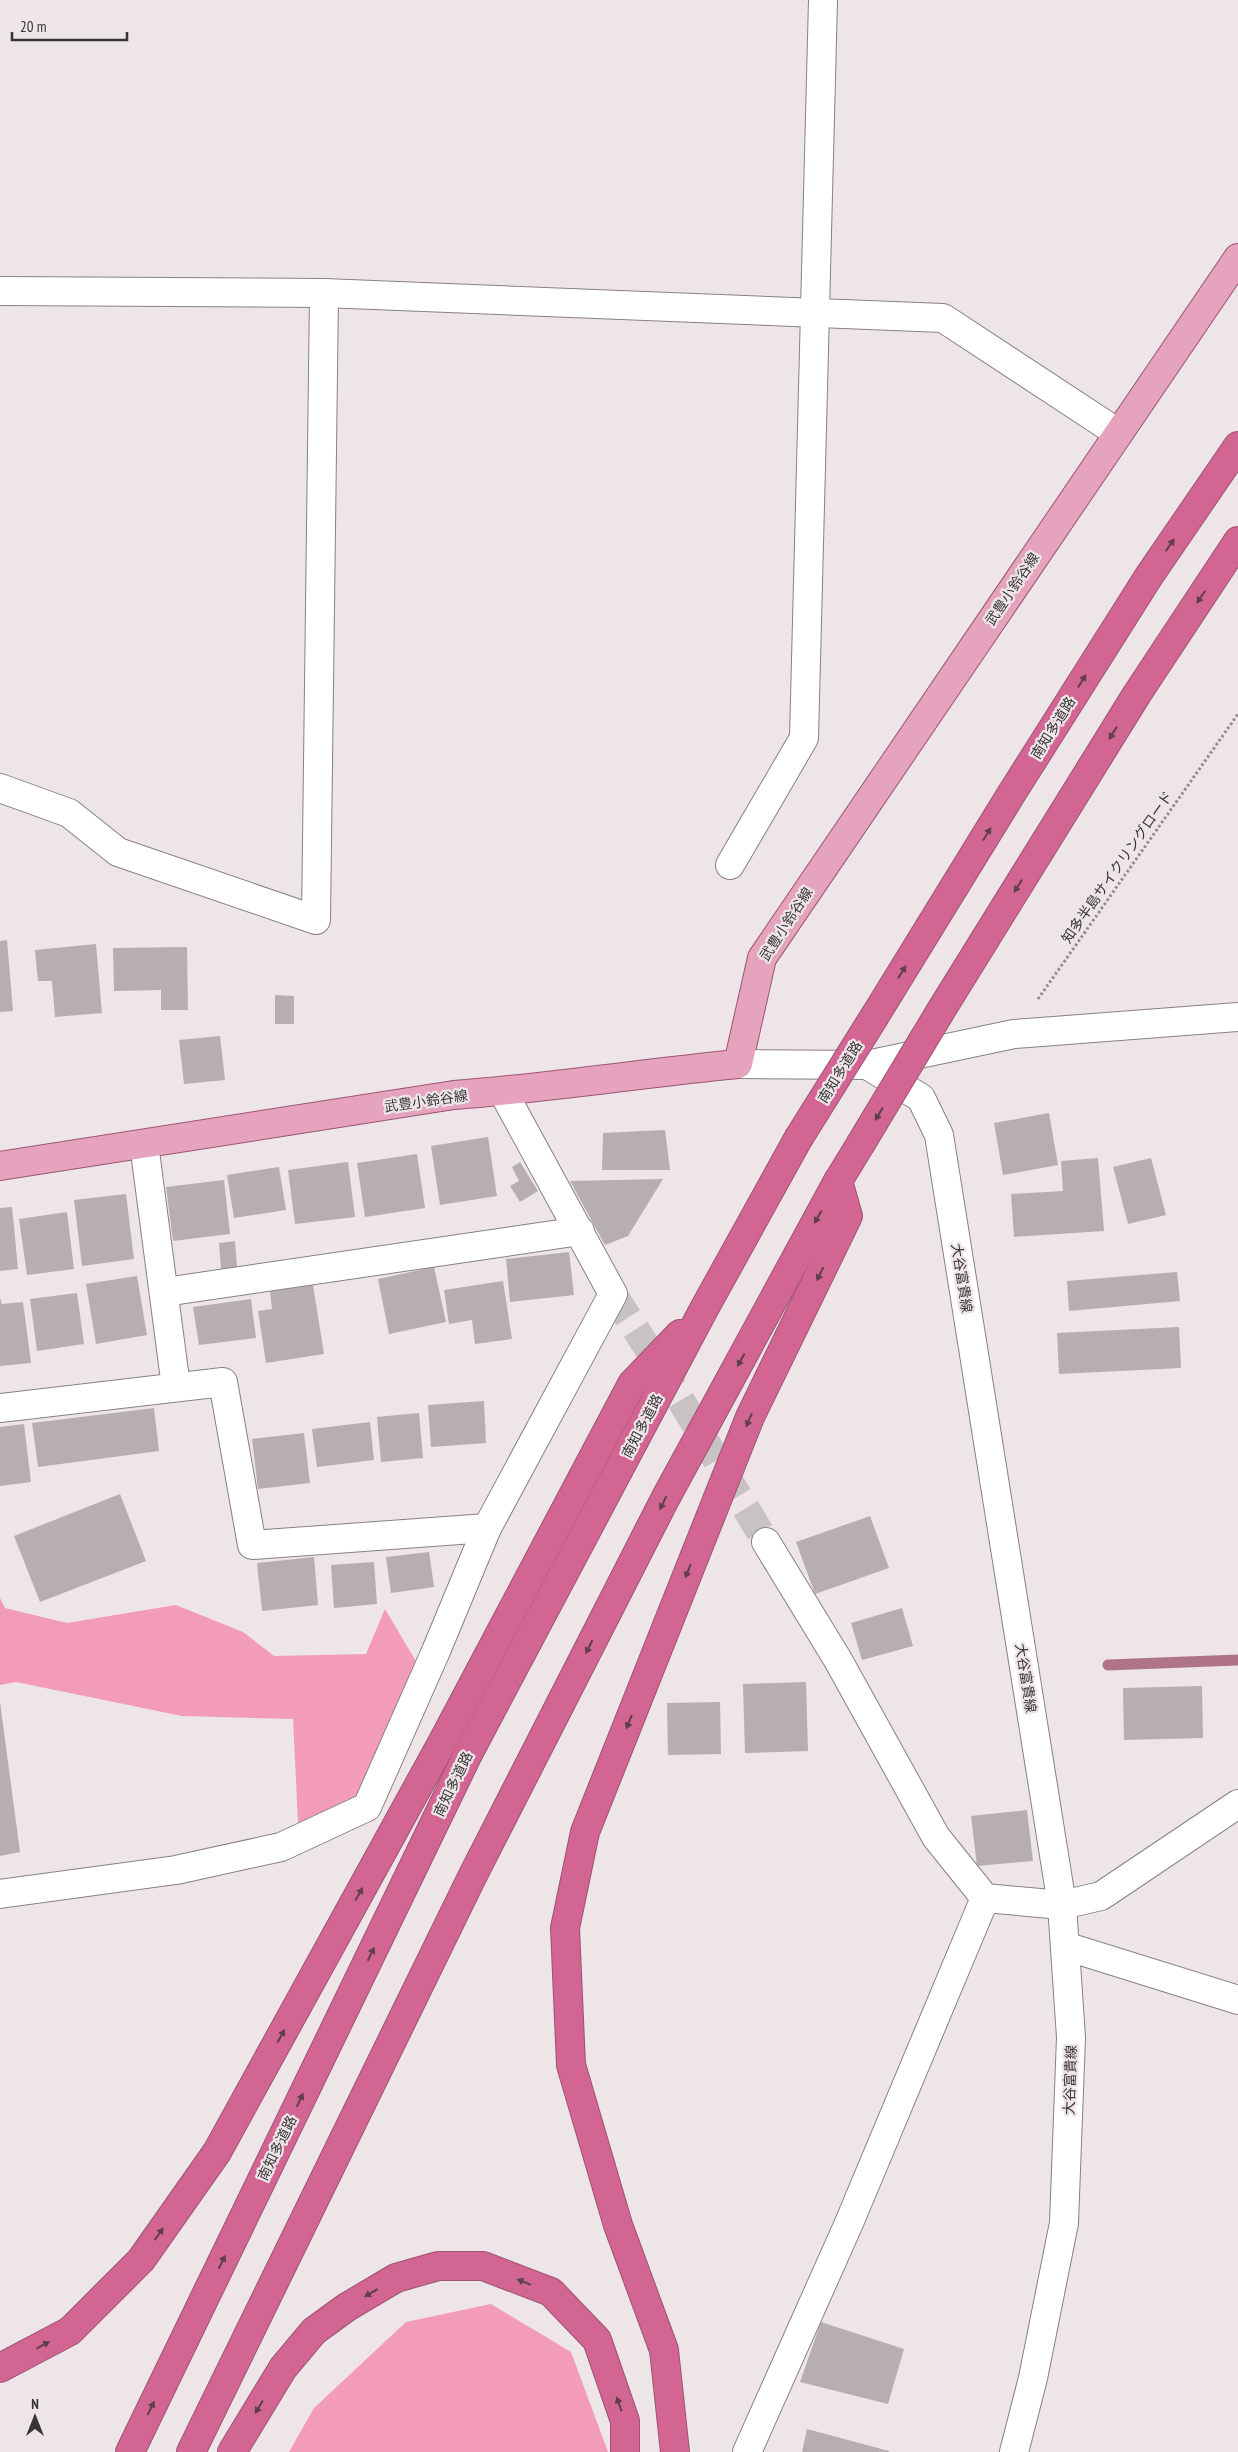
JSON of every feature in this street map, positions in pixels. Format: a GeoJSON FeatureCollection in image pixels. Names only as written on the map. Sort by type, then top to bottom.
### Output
{"type":"FeatureCollection","features":[{"type":"Feature","properties":{"kind":"highway","name":"南知多道路"},"geometry":{"type":"LineString","coordinates":[[130,2452],[468,1754],[704,1309],[798,1139],[1010,796],[1144,584],[1238,446]]}},
{"type":"Feature","properties":{"kind":"highway"},"geometry":{"type":"LineString","coordinates":[[191,2452],[477,1866],[665,1499],[838,1181],[1137,694],[1238,541]]}},
{"type":"Feature","properties":{"kind":"highway"},"geometry":{"type":"LineString","coordinates":[[675,2452],[664,2350],[618,2225],[571,2065],[565,1928],[585,1832],[750,1417],[848,1216],[838,1181]]}},
{"type":"Feature","properties":{"kind":"highway"},"geometry":{"type":"LineString","coordinates":[[0,2368],[70,2331],[141,2260],[217,2152],[442,1743],[632,1384],[704,1309]]}},
{"type":"Feature","properties":{"kind":"highway"},"geometry":{"type":"LineString","coordinates":[[232,2452],[284,2368],[321,2327],[347,2307],[396,2278],[438,2266],[483,2266],[551,2292],[597,2340],[624,2421],[625,2452]]}},
{"type":"Feature","properties":{"kind":"main road","name":"武豊小鈴谷線"},"geometry":{"type":"LineString","coordinates":[[0,1166],[454,1096],[503,1092],[651,1072],[738,1064],[762,958],[1238,258]]}},
{"type":"Feature","properties":{"kind":"street"},"geometry":{"type":"LineString","coordinates":[[730,865],[804,738],[813,312],[823,0]]}},
{"type":"Feature","properties":{"kind":"street"},"geometry":{"type":"LineString","coordinates":[[0,291],[324,294],[943,318],[1118,433]]}},
{"type":"Feature","properties":{"kind":"street"},"geometry":{"type":"LineString","coordinates":[[0,788],[69,813],[118,852],[316,920],[324,294]]}},
{"type":"Feature","properties":{"kind":"street"},"geometry":{"type":"LineString","coordinates":[[738,1064],[867,1065],[1014,1034],[1238,1017]]}},
{"type":"Feature","properties":{"kind":"street","name":"大谷富貴線"},"geometry":{"type":"LineString","coordinates":[[867,1065],[921,1098],[939,1136],[1062,1905],[1071,2037],[1064,2223],[1033,2378],[1014,2452]]}},
{"type":"Feature","properties":{"kind":"street"},"geometry":{"type":"LineString","coordinates":[[0,1894],[176,1870],[281,1847],[367,1807],[436,1651],[487,1528],[613,1294],[503,1092]]}},
{"type":"Feature","properties":{"kind":"street"},"geometry":{"type":"LineString","coordinates":[[144,1144],[176,1387]]}},
{"type":"Feature","properties":{"kind":"street"},"geometry":{"type":"LineString","coordinates":[[165,1292],[580,1231]]}},
{"type":"Feature","properties":{"kind":"street"},"geometry":{"type":"LineString","coordinates":[[0,1408],[223,1382],[252,1545],[487,1528]]}},
{"type":"Feature","properties":{"kind":"street"},"geometry":{"type":"LineString","coordinates":[[766,1542],[838,1660],[936,1837],[985,1898],[1062,1905],[1101,1896],[1238,1804]]}},
{"type":"Feature","properties":{"kind":"street"},"geometry":{"type":"LineString","coordinates":[[747,2452],[850,2223],[985,1898]]}},
{"type":"Feature","properties":{"kind":"street"},"geometry":{"type":"LineString","coordinates":[[1065,1946],[1238,2000]]}},
{"type":"Feature","properties":{"kind":"path","name":"知多半島サイクリングロード"},"geometry":{"type":"LineString","coordinates":[[1014,1034],[1238,714]]}},
{"type":"Feature","properties":{"kind":"shaded area"},"geometry":{"type":"Polygon","coordinates":[[[0,1598],[5,1608],[67,1623],[176,1605],[243,1632],[274,1656],[366,1654],[385,1609],[417,1663],[358,1795],[298,1823],[293,1719],[182,1716],[16,1682],[0,1685],[0,1598]]]}},
{"type":"Feature","properties":{"kind":"shaded area"},"geometry":{"type":"Polygon","coordinates":[[[491,2304],[571,2352],[608,2452],[289,2452],[314,2408],[406,2322],[491,2304]]]}},
{"type":"Feature","properties":{"kind":"building"},"geometry":{"type":"Polygon","coordinates":[[[7,940],[13,1011],[0,1012],[0,941],[7,940]]]}},
{"type":"Feature","properties":{"kind":"building"},"geometry":{"type":"Polygon","coordinates":[[[96,944],[102,1013],[55,1017],[52,981],[38,981],[35,950],[96,944]]]}},
{"type":"Feature","properties":{"kind":"building"},"geometry":{"type":"Polygon","coordinates":[[[187,947],[188,1010],[161,1010],[161,990],[114,991],[113,948],[187,947]]]}},
{"type":"Feature","properties":{"kind":"building"},"geometry":{"type":"Polygon","coordinates":[[[275,995],[294,996],[294,1024],[275,1024],[275,995]]]}},
{"type":"Feature","properties":{"kind":"building"},"geometry":{"type":"Polygon","coordinates":[[[220,1036],[225,1080],[184,1084],[179,1040],[220,1036]]]}},
{"type":"Feature","properties":{"kind":"building"},"geometry":{"type":"Polygon","coordinates":[[[1049,1113],[1058,1165],[1003,1175],[994,1123],[1049,1113]]]}},
{"type":"Feature","properties":{"kind":"building"},"geometry":{"type":"Polygon","coordinates":[[[665,1130],[670,1170],[602,1170],[603,1133],[665,1130]]]}},
{"type":"Feature","properties":{"kind":"building"},"geometry":{"type":"Polygon","coordinates":[[[488,1137],[497,1196],[440,1205],[431,1146],[488,1137]]]}},
{"type":"Feature","properties":{"kind":"building"},"geometry":{"type":"Polygon","coordinates":[[[417,1154],[425,1208],[365,1217],[357,1163],[417,1154]]]}},
{"type":"Feature","properties":{"kind":"building"},"geometry":{"type":"Polygon","coordinates":[[[1098,1158],[1104,1231],[1014,1237],[1011,1194],[1063,1191],[1061,1161],[1098,1158]]]}},
{"type":"Feature","properties":{"kind":"building"},"geometry":{"type":"Polygon","coordinates":[[[1151,1158],[1166,1215],[1128,1224],[1113,1167],[1151,1158]]]}},
{"type":"Feature","properties":{"kind":"building"},"geometry":{"type":"Polygon","coordinates":[[[348,1162],[355,1217],[295,1224],[288,1170],[348,1162]]]}},
{"type":"Feature","properties":{"kind":"building"},"geometry":{"type":"Polygon","coordinates":[[[520,1162],[538,1191],[520,1202],[510,1186],[519,1181],[512,1167],[520,1162]]]}},
{"type":"Feature","properties":{"kind":"building"},"geometry":{"type":"Polygon","coordinates":[[[279,1167],[286,1210],[234,1218],[227,1175],[279,1167]]]}},
{"type":"Feature","properties":{"kind":"building"},"geometry":{"type":"Polygon","coordinates":[[[663,1179],[628,1236],[605,1245],[570,1181],[663,1179]]]}},
{"type":"Feature","properties":{"kind":"building"},"geometry":{"type":"Polygon","coordinates":[[[224,1180],[230,1234],[173,1241],[166,1187],[224,1180]]]}},
{"type":"Feature","properties":{"kind":"building"},"geometry":{"type":"Polygon","coordinates":[[[126,1194],[134,1259],[82,1266],[74,1200],[126,1194]]]}},
{"type":"Feature","properties":{"kind":"building"},"geometry":{"type":"Polygon","coordinates":[[[12,1207],[18,1269],[0,1271],[0,1208],[12,1207]]]}},
{"type":"Feature","properties":{"kind":"building"},"geometry":{"type":"Polygon","coordinates":[[[67,1212],[74,1269],[27,1275],[19,1219],[67,1212]]]}},
{"type":"Feature","properties":{"kind":"building"},"geometry":{"type":"Polygon","coordinates":[[[235,1241],[237,1267],[221,1269],[219,1243],[235,1241]]]}},
{"type":"Feature","properties":{"kind":"building"},"geometry":{"type":"Polygon","coordinates":[[[569,1252],[574,1295],[510,1302],[506,1259],[569,1252]]]}},
{"type":"Feature","properties":{"kind":"building"},"geometry":{"type":"Polygon","coordinates":[[[434,1267],[446,1322],[389,1334],[378,1279],[434,1267]]]}},
{"type":"Feature","properties":{"kind":"building"},"geometry":{"type":"Polygon","coordinates":[[[1177,1272],[1180,1301],[1069,1311],[1067,1281],[1177,1272]]]}},
{"type":"Feature","properties":{"kind":"building"},"geometry":{"type":"Polygon","coordinates":[[[137,1276],[147,1335],[96,1344],[86,1284],[137,1276]]]}},
{"type":"Feature","properties":{"kind":"building"},"geometry":{"type":"Polygon","coordinates":[[[503,1281],[512,1339],[475,1344],[472,1320],[449,1324],[444,1290],[503,1281]]]}},
{"type":"Feature","properties":{"kind":"building"},"geometry":{"type":"Polygon","coordinates":[[[313,1285],[324,1354],[266,1363],[258,1311],[272,1309],[270,1291],[313,1285]]]}},
{"type":"Feature","properties":{"kind":"building"},"geometry":{"type":"Polygon","coordinates":[[[77,1293],[84,1344],[37,1351],[30,1299],[77,1293]]]}},
{"type":"Feature","properties":{"kind":"building"},"geometry":{"type":"Polygon","coordinates":[[[0,1298],[2,1304],[23,1302],[31,1363],[0,1366],[0,1298]]]}},
{"type":"Feature","properties":{"kind":"building"},"geometry":{"type":"Polygon","coordinates":[[[251,1299],[256,1338],[199,1345],[193,1307],[251,1299]]]}},
{"type":"Feature","properties":{"kind":"building"},"geometry":{"type":"Polygon","coordinates":[[[1179,1327],[1181,1368],[1059,1374],[1057,1333],[1179,1327]]]}},
{"type":"Feature","properties":{"kind":"building"},"geometry":{"type":"Polygon","coordinates":[[[484,1401],[486,1443],[431,1447],[428,1405],[484,1401]]]}},
{"type":"Feature","properties":{"kind":"building"},"geometry":{"type":"Polygon","coordinates":[[[154,1408],[159,1451],[38,1467],[32,1423],[154,1408]]]}},
{"type":"Feature","properties":{"kind":"building"},"geometry":{"type":"Polygon","coordinates":[[[419,1413],[423,1458],[381,1462],[377,1417],[419,1413]]]}},
{"type":"Feature","properties":{"kind":"building"},"geometry":{"type":"Polygon","coordinates":[[[370,1422],[374,1460],[317,1467],[312,1429],[370,1422]]]}},
{"type":"Feature","properties":{"kind":"building"},"geometry":{"type":"Polygon","coordinates":[[[24,1424],[31,1482],[0,1486],[0,1427],[24,1424]]]}},
{"type":"Feature","properties":{"kind":"building"},"geometry":{"type":"Polygon","coordinates":[[[304,1433],[310,1483],[258,1489],[252,1439],[304,1433]]]}},
{"type":"Feature","properties":{"kind":"building"},"geometry":{"type":"Polygon","coordinates":[[[120,1494],[146,1561],[40,1602],[14,1536],[120,1494]]]}},
{"type":"Feature","properties":{"kind":"building"},"geometry":{"type":"Polygon","coordinates":[[[870,1516],[889,1568],[815,1594],[796,1542],[870,1516]]]}},
{"type":"Feature","properties":{"kind":"building"},"geometry":{"type":"Polygon","coordinates":[[[429,1552],[434,1587],[391,1593],[386,1557],[429,1552]]]}},
{"type":"Feature","properties":{"kind":"building"},"geometry":{"type":"Polygon","coordinates":[[[314,1557],[318,1605],[262,1611],[257,1563],[314,1557]]]}},
{"type":"Feature","properties":{"kind":"building"},"geometry":{"type":"Polygon","coordinates":[[[374,1562],[377,1604],[334,1608],[331,1565],[374,1562]]]}},
{"type":"Feature","properties":{"kind":"building"},"geometry":{"type":"Polygon","coordinates":[[[902,1608],[913,1646],[862,1660],[851,1623],[902,1608]]]}},
{"type":"Feature","properties":{"kind":"building"},"geometry":{"type":"Polygon","coordinates":[[[806,1682],[808,1751],[745,1753],[743,1684],[806,1682]]]}},
{"type":"Feature","properties":{"kind":"building"},"geometry":{"type":"Polygon","coordinates":[[[1202,1686],[1203,1738],[1124,1740],[1123,1688],[1202,1686]]]}},
{"type":"Feature","properties":{"kind":"building"},"geometry":{"type":"Polygon","coordinates":[[[0,1702],[20,1852],[0,1856],[0,1702]]]}},
{"type":"Feature","properties":{"kind":"building"},"geometry":{"type":"Polygon","coordinates":[[[720,1702],[721,1754],[668,1755],[667,1703],[720,1702]]]}},
{"type":"Feature","properties":{"kind":"building"},"geometry":{"type":"Polygon","coordinates":[[[1027,1810],[1033,1861],[977,1866],[971,1816],[1027,1810]]]}},
{"type":"Feature","properties":{"kind":"building"},"geometry":{"type":"Polygon","coordinates":[[[821,2322],[904,2349],[888,2404],[800,2382],[821,2322]]]}},
{"type":"Feature","properties":{"kind":"building"},"geometry":{"type":"Polygon","coordinates":[[[807,2429],[889,2451],[889,2452],[802,2452],[807,2429]]]}},
{"type":"Feature","properties":{"kind":"waterway"},"geometry":{"type":"LineString","coordinates":[[1108,1665],[1238,1660]]}},
{"type":"Feature","properties":{"kind":"tunnel"},"geometry":{"type":"LineString","coordinates":[[613,1294],[674,1389],[766,1542]]}}]}
